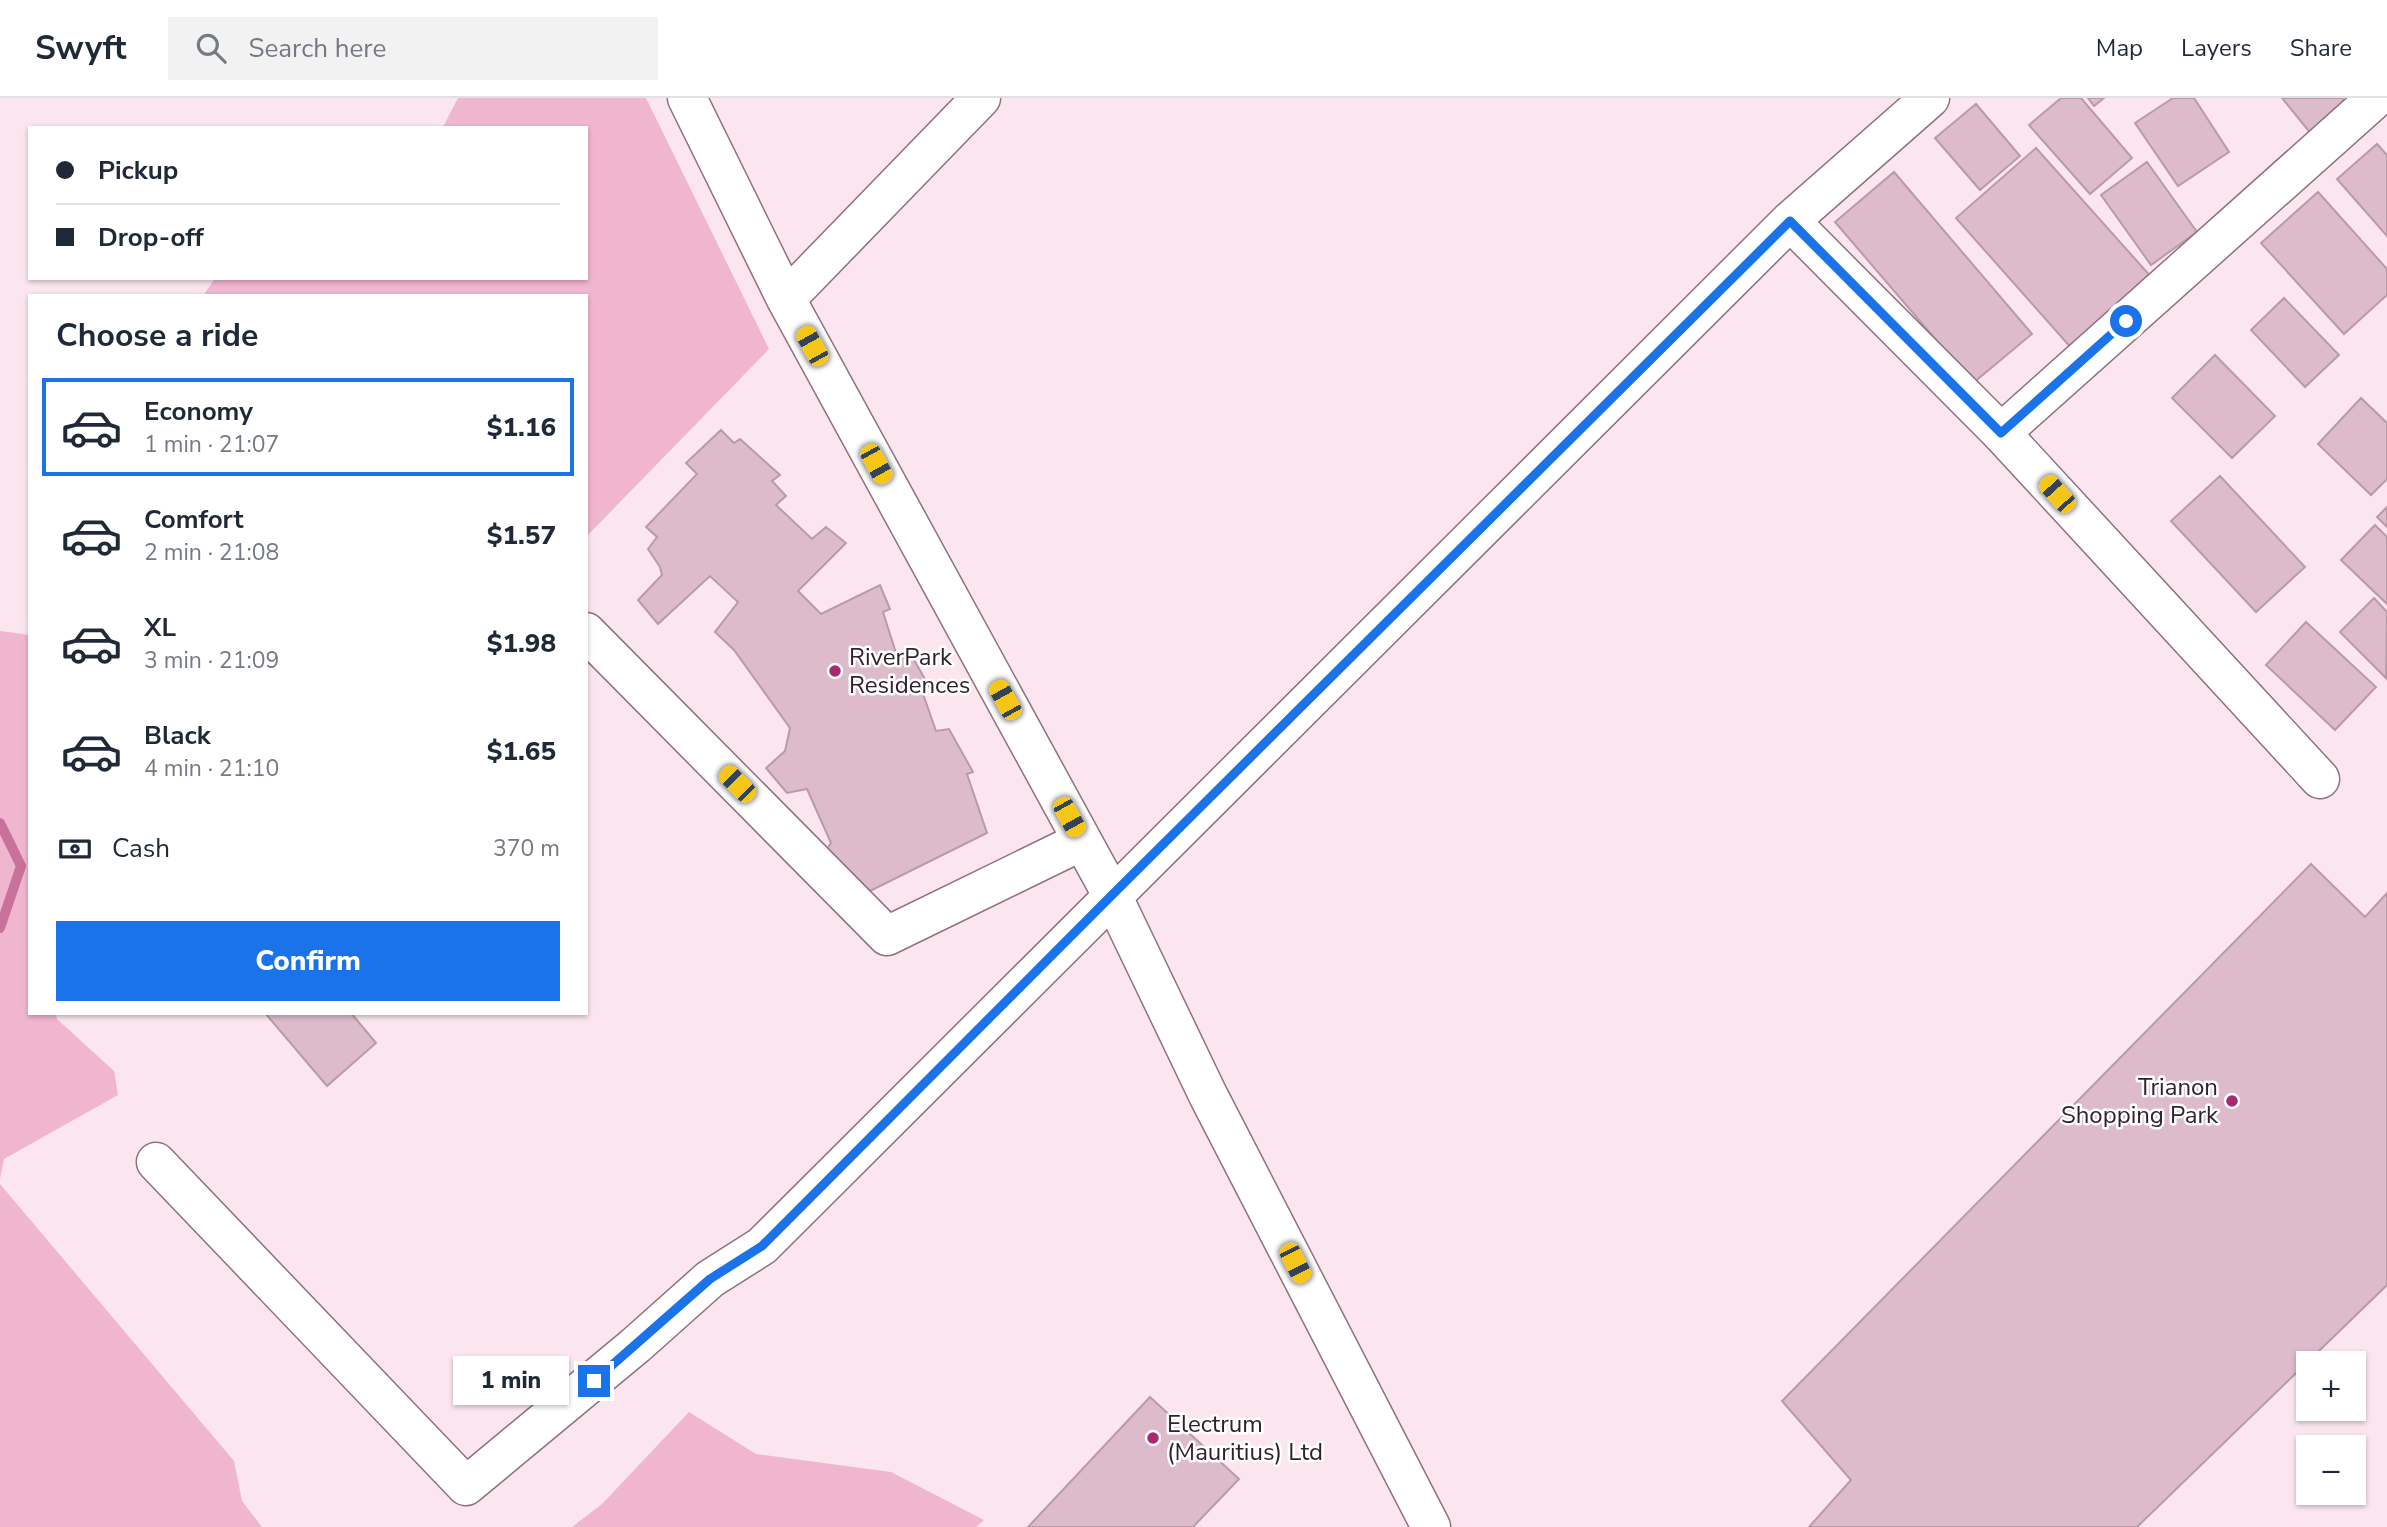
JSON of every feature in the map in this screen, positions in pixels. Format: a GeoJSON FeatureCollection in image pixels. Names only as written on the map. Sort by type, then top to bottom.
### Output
{"type":"FeatureCollection","features":[{"type":"Feature","properties":{"kind":"street"},"geometry":{"type":"LineString","coordinates":[[687,98],[786,299],[1112,895],[1208,1095],[1431,1527]]}},
{"type":"Feature","properties":{"kind":"street"},"geometry":{"type":"LineString","coordinates":[[786,299],[981,98]]}},
{"type":"Feature","properties":{"kind":"street"},"geometry":{"type":"LineString","coordinates":[[156,1162],[466,1486],[636,1345],[710,1279],[762,1246],[1790,221],[1930,98]]}},
{"type":"Feature","properties":{"kind":"street"},"geometry":{"type":"LineString","coordinates":[[2001,433],[2376,98]]}},
{"type":"Feature","properties":{"kind":"street"},"geometry":{"type":"LineString","coordinates":[[1790,221],[2001,433],[2320,779]]}},
{"type":"Feature","properties":{"kind":"street"},"geometry":{"type":"LineString","coordinates":[[588,634],[887,936],[1082,841]]}},
{"type":"Feature","properties":{"kind":"shaded area"},"geometry":{"type":"Polygon","coordinates":[[[458,98],[646,98],[769,349],[588,535],[588,294],[204,294],[214,280],[588,280],[588,126],[444,125],[458,98]]]}},
{"type":"Feature","properties":{"kind":"shaded area"},"geometry":{"type":"Polygon","coordinates":[[[0,631],[28,635],[28,1015],[56,1015],[57,1019],[114,1071],[118,1095],[4,1159],[0,1179],[0,631]]]}},
{"type":"Feature","properties":{"kind":"shaded area"},"geometry":{"type":"Polygon","coordinates":[[[0,1184],[234,1461],[242,1501],[262,1527],[0,1527],[0,1184]]]}},
{"type":"Feature","properties":{"kind":"shaded area"},"geometry":{"type":"Polygon","coordinates":[[[689,1412],[756,1454],[891,1472],[984,1520],[976,1527],[572,1527],[602,1504],[689,1412]]]}},
{"type":"Feature","properties":{"kind":"building"},"geometry":{"type":"Polygon","coordinates":[[[2061,98],[2081,98],[2132,158],[2090,194],[2029,125],[2061,98]]]}},
{"type":"Feature","properties":{"kind":"building"},"geometry":{"type":"Polygon","coordinates":[[[2088,98],[2104,98],[2094,106],[2088,98]]]}},
{"type":"Feature","properties":{"kind":"building"},"geometry":{"type":"Polygon","coordinates":[[[2173,98],[2194,98],[2229,152],[2178,186],[2135,123],[2173,98]]]}},
{"type":"Feature","properties":{"kind":"building"},"geometry":{"type":"Polygon","coordinates":[[[2282,98],[2342,98],[2352,111],[2316,140],[2282,98]]]}},
{"type":"Feature","properties":{"kind":"building"},"geometry":{"type":"Polygon","coordinates":[[[1976,104],[2020,156],[1980,190],[1935,138],[1976,104]]]}},
{"type":"Feature","properties":{"kind":"building"},"geometry":{"type":"Polygon","coordinates":[[[2377,144],[2387,155],[2387,236],[2337,179],[2377,144]]]}},
{"type":"Feature","properties":{"kind":"building"},"geometry":{"type":"Polygon","coordinates":[[[2036,148],[2153,279],[2073,350],[1956,218],[2036,148]]]}},
{"type":"Feature","properties":{"kind":"building"},"geometry":{"type":"Polygon","coordinates":[[[2147,162],[2197,232],[2151,265],[2101,195],[2147,162]]]}},
{"type":"Feature","properties":{"kind":"building"},"geometry":{"type":"Polygon","coordinates":[[[1894,172],[2032,334],[1973,383],[1835,222],[1894,172]]]}},
{"type":"Feature","properties":{"kind":"building"},"geometry":{"type":"Polygon","coordinates":[[[2318,192],[2387,269],[2387,295],[2344,334],[2261,243],[2318,192]]]}},
{"type":"Feature","properties":{"kind":"building"},"geometry":{"type":"Polygon","coordinates":[[[2284,298],[2339,355],[2305,387],[2251,330],[2284,298]]]}},
{"type":"Feature","properties":{"kind":"building"},"geometry":{"type":"Polygon","coordinates":[[[2215,355],[2275,416],[2232,458],[2172,398],[2215,355]]]}},
{"type":"Feature","properties":{"kind":"building"},"geometry":{"type":"Polygon","coordinates":[[[2361,398],[2387,423],[2387,479],[2371,495],[2318,444],[2361,398]]]}},
{"type":"Feature","properties":{"kind":"building","name":"RiverPark Residences"},"geometry":{"type":"Polygon","coordinates":[[[721,430],[734,443],[740,439],[780,475],[772,481],[786,496],[776,505],[812,539],[826,527],[846,543],[798,591],[821,614],[880,585],[890,609],[883,612],[897,656],[910,653],[929,686],[921,688],[936,731],[949,729],[973,772],[967,774],[987,833],[862,895],[824,853],[831,843],[807,789],[787,793],[766,768],[785,751],[790,728],[734,650],[715,632],[738,602],[710,576],[658,624],[638,600],[662,575],[648,549],[657,537],[646,527],[697,474],[686,463],[721,430]]]}},
{"type":"Feature","properties":{"kind":"building"},"geometry":{"type":"Polygon","coordinates":[[[2220,476],[2305,567],[2256,612],[2171,521],[2220,476]]]}},
{"type":"Feature","properties":{"kind":"building"},"geometry":{"type":"Polygon","coordinates":[[[2387,507],[2387,527],[2377,517],[2387,507]]]}},
{"type":"Feature","properties":{"kind":"building"},"geometry":{"type":"Polygon","coordinates":[[[2375,525],[2387,537],[2387,604],[2341,560],[2375,525]]]}},
{"type":"Feature","properties":{"kind":"building"},"geometry":{"type":"Polygon","coordinates":[[[2374,598],[2387,612],[2386,678],[2340,632],[2374,598]]]}},
{"type":"Feature","properties":{"kind":"building"},"geometry":{"type":"Polygon","coordinates":[[[2306,622],[2376,687],[2335,730],[2266,665],[2306,622]]]}},
{"type":"Feature","properties":{"kind":"building","name":"Trianon Shopping Park"},"geometry":{"type":"Polygon","coordinates":[[[2311,864],[2365,917],[2387,893],[2387,1285],[2319,1351],[2296,1351],[2296,1373],[2137,1527],[1809,1527],[1851,1480],[1782,1401],[2311,864]]]}},
{"type":"Feature","properties":{"kind":"building"},"geometry":{"type":"Polygon","coordinates":[[[267,1015],[353,1015],[376,1043],[327,1086],[267,1015]]]}},
{"type":"Feature","properties":{"kind":"building","name":"Electrum (Mauritius) Ltd"},"geometry":{"type":"Polygon","coordinates":[[[1150,1397],[1239,1479],[1193,1527],[1028,1527],[1150,1397]]]}},
{"type":"Feature","properties":{"kind":"waterway"},"geometry":{"type":"LineString","coordinates":[[0,823],[21,866],[0,928]]}},
{"type":"Feature","properties":{"kind":"place","name":"RiverPark Residences"},"geometry":{"type":"Point","coordinates":[835,671]}},
{"type":"Feature","properties":{"kind":"place","name":"Trianon Shopping Park"},"geometry":{"type":"Point","coordinates":[2232,1101]}},
{"type":"Feature","properties":{"kind":"place","name":"Electrum (Mauritius) Ltd"},"geometry":{"type":"Point","coordinates":[1153,1438]}},
{"type":"Feature","properties":{"kind":"route"},"geometry":{"type":"LineString","coordinates":[[594,1381],[710,1279],[762,1246],[1790,221],[2001,433],[2126,321]]}}]}
